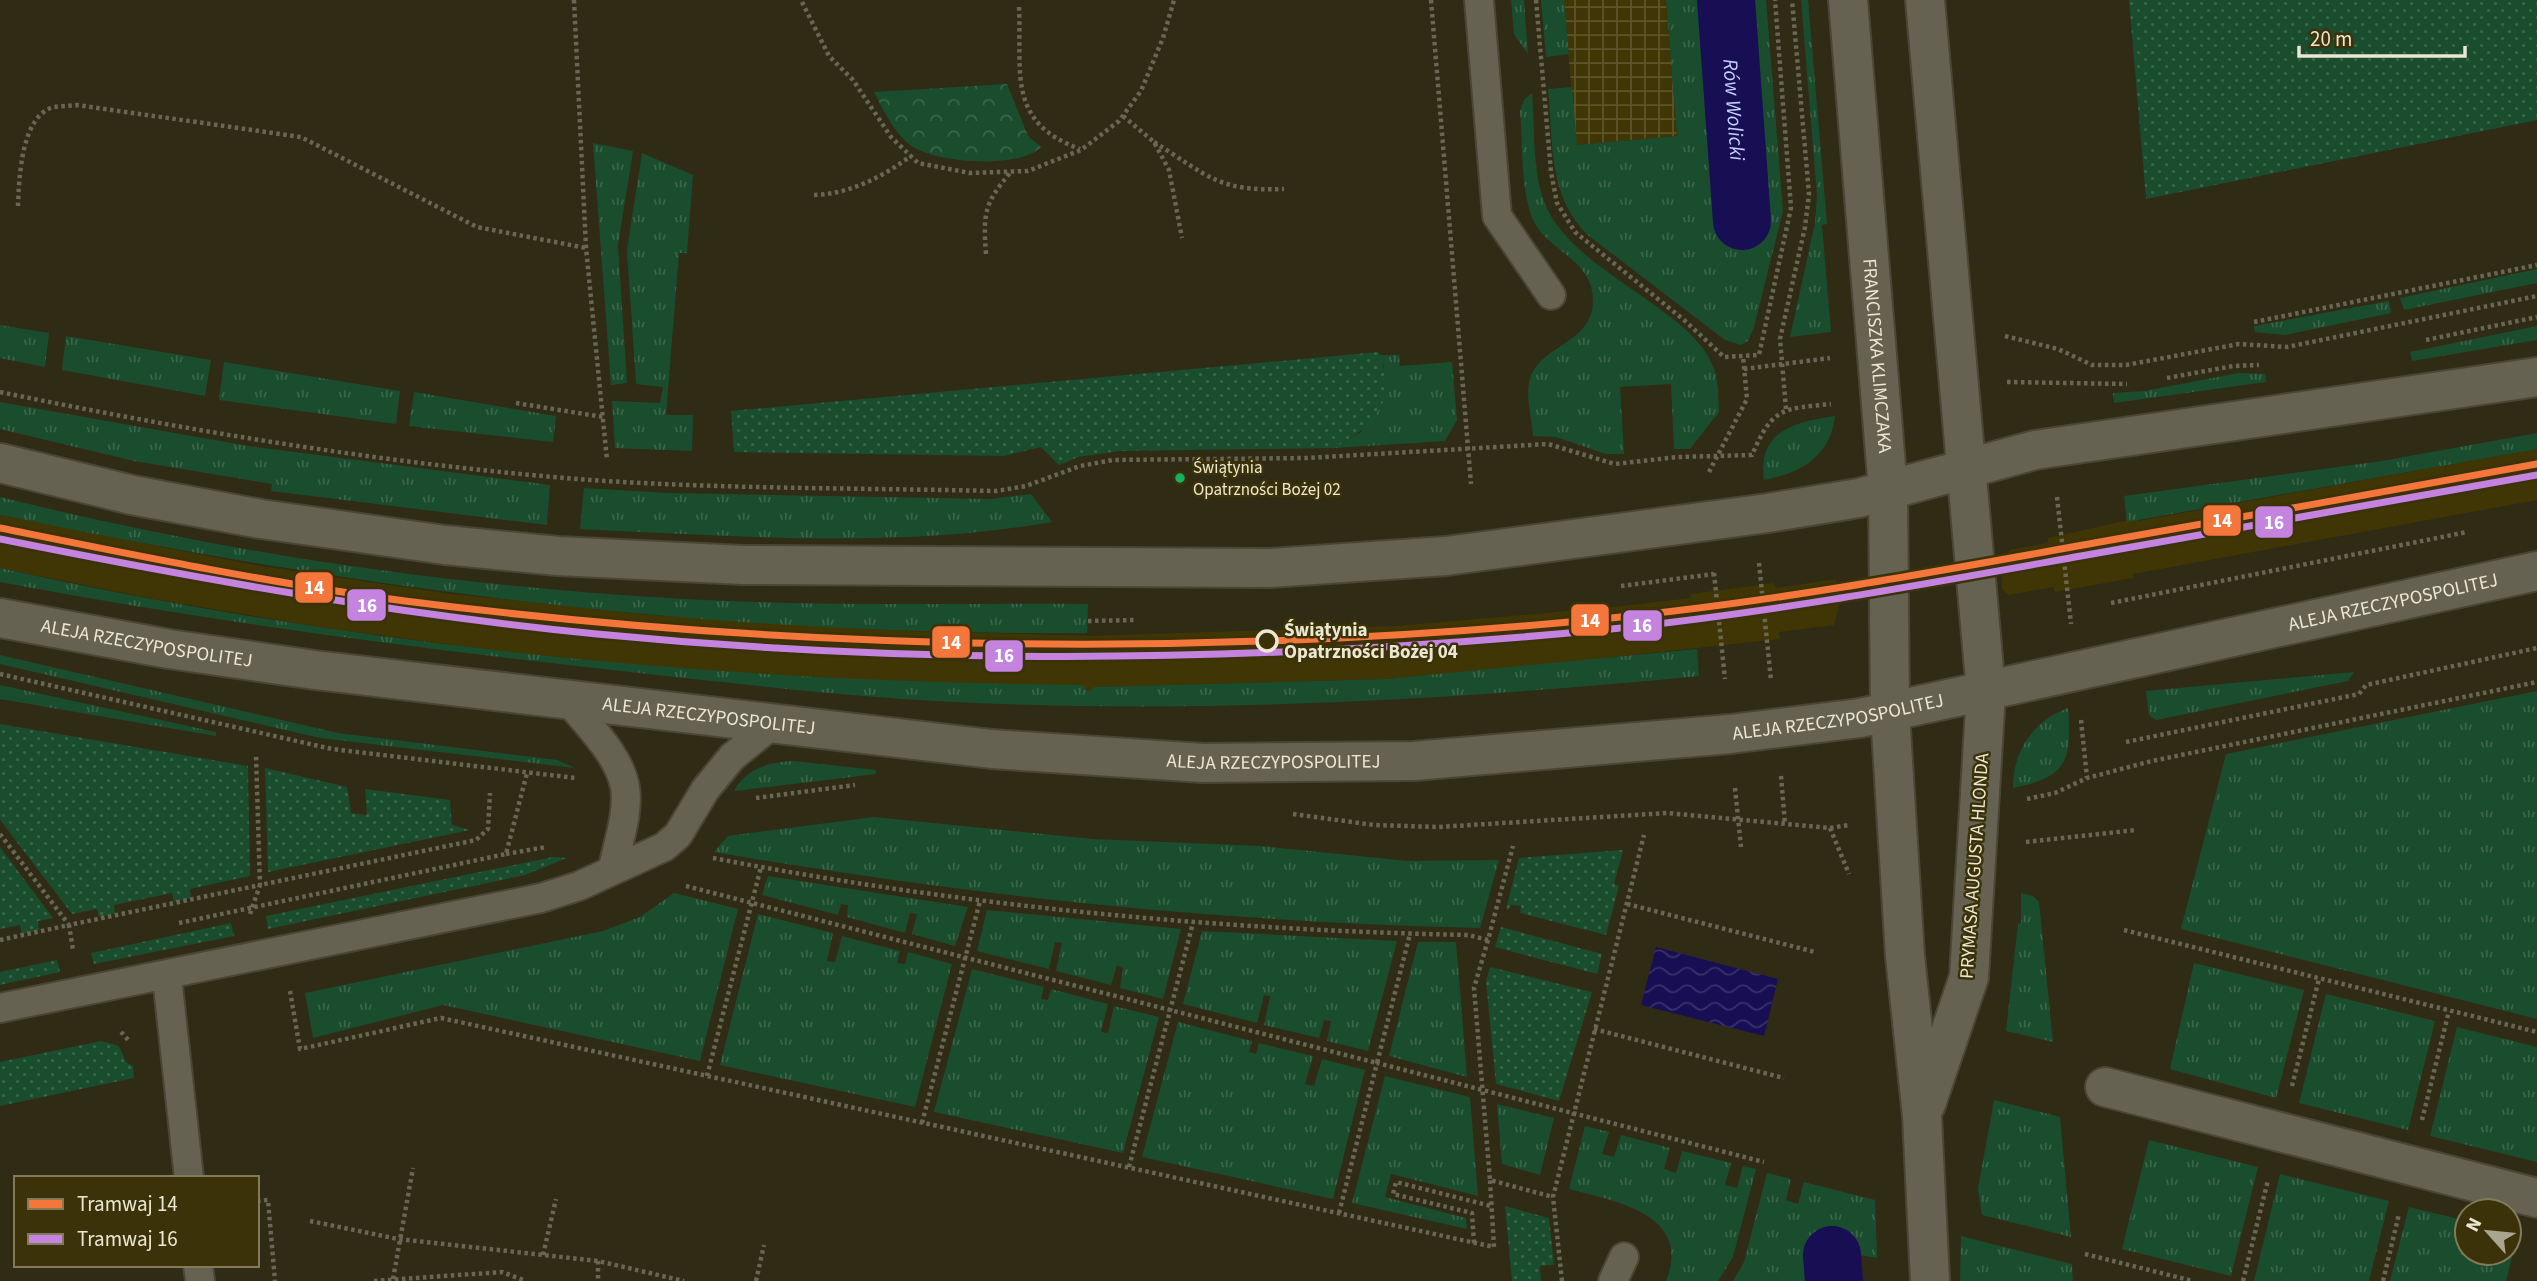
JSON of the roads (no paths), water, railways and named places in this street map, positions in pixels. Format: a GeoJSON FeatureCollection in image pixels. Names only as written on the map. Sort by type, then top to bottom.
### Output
{"type":"FeatureCollection","features":[{"type":"Feature","properties":{"kind":"street","name":"FRANCISZKA KLIMCZAKA"},"geometry":{"type":"LineString","coordinates":[[1848,0],[1888,490],[1890,713]]}},
{"type":"Feature","properties":{"kind":"street"},"geometry":{"type":"LineString","coordinates":[[1925,0],[1986,692]]}},
{"type":"Feature","properties":{"kind":"street"},"geometry":{"type":"LineString","coordinates":[[0,463],[179,504],[318,528],[445,545],[671,563],[1226,569],[1384,562],[1482,552],[1768,513],[1888,490],[2035,450],[2537,377]]}},
{"type":"Feature","properties":{"kind":"street","name":"ALEJA RZECZYPOSPOLITEJ"},"geometry":{"type":"LineString","coordinates":[[0,618],[292,667],[1044,754],[1167,761],[1281,763],[1481,757],[1776,730],[1890,713],[2537,571]]}},
{"type":"Feature","properties":{"kind":"street","name":"PRYMASA AUGUSTA HLONDA"},"geometry":{"type":"LineString","coordinates":[[1922,1116],[1969,977],[1986,692]]}},
{"type":"Feature","properties":{"kind":"street","name":"PRYMASA AUGUSTA HLONDA"},"geometry":{"type":"LineString","coordinates":[[1890,713],[1905,956],[1922,1116],[1930,1281]]}},
{"type":"Feature","properties":{"kind":"street"},"geometry":{"type":"LineString","coordinates":[[2105,1087],[2537,1198]]}},
{"type":"Feature","properties":{"kind":"lane"},"geometry":{"type":"LineString","coordinates":[[1479,0],[1497,216],[1551,295]]}},
{"type":"Feature","properties":{"kind":"lane"},"geometry":{"type":"LineString","coordinates":[[568,700],[614,759],[625,788],[625,804],[614,868]]}},
{"type":"Feature","properties":{"kind":"lane"},"geometry":{"type":"LineString","coordinates":[[0,1008],[167,977],[541,898],[579,886],[614,868],[664,848],[678,835],[719,771],[773,723]]}},
{"type":"Feature","properties":{"kind":"lane"},"geometry":{"type":"LineString","coordinates":[[167,977],[189,1176]]}},
{"type":"Feature","properties":{"kind":"water"},"geometry":{"type":"Polygon","coordinates":[[[1656,947],[1778,979],[1764,1036],[1641,1005],[1656,947]]]}},
{"type":"Feature","properties":{"kind":"waterway","name":"Rów Wolicki"},"geometry":{"type":"LineString","coordinates":[[1726,0],[1742,221]]}},
{"type":"Feature","properties":{"kind":"waterway","name":"Rów Wolicki"},"geometry":{"type":"LineString","coordinates":[[1832,1255],[1834,1281]]}},
{"type":"Feature","properties":{"kind":"tram line","name":"14"},"geometry":{"type":"LineString","coordinates":[[0,528],[303,586],[555,618],[706,631],[857,639],[1008,644],[1158,644],[1460,631],[1732,604],[1914,575],[2537,464]]}},
{"type":"Feature","properties":{"kind":"tram line","name":"16"},"geometry":{"type":"LineString","coordinates":[[0,539],[149,568],[372,606],[597,634],[850,652],[977,656],[1231,654],[1484,640],[1729,615],[1905,587],[2537,475]]}},
{"type":"Feature","properties":{"kind":"place","name":"Świątynia Opatrzności Bożej 02"},"geometry":{"type":"Point","coordinates":[1180,478]}},
{"type":"Feature","properties":{"kind":"place","name":"Świątynia Opatrzności Bożej 04"},"geometry":{"type":"Point","coordinates":[1267,641]}}]}
